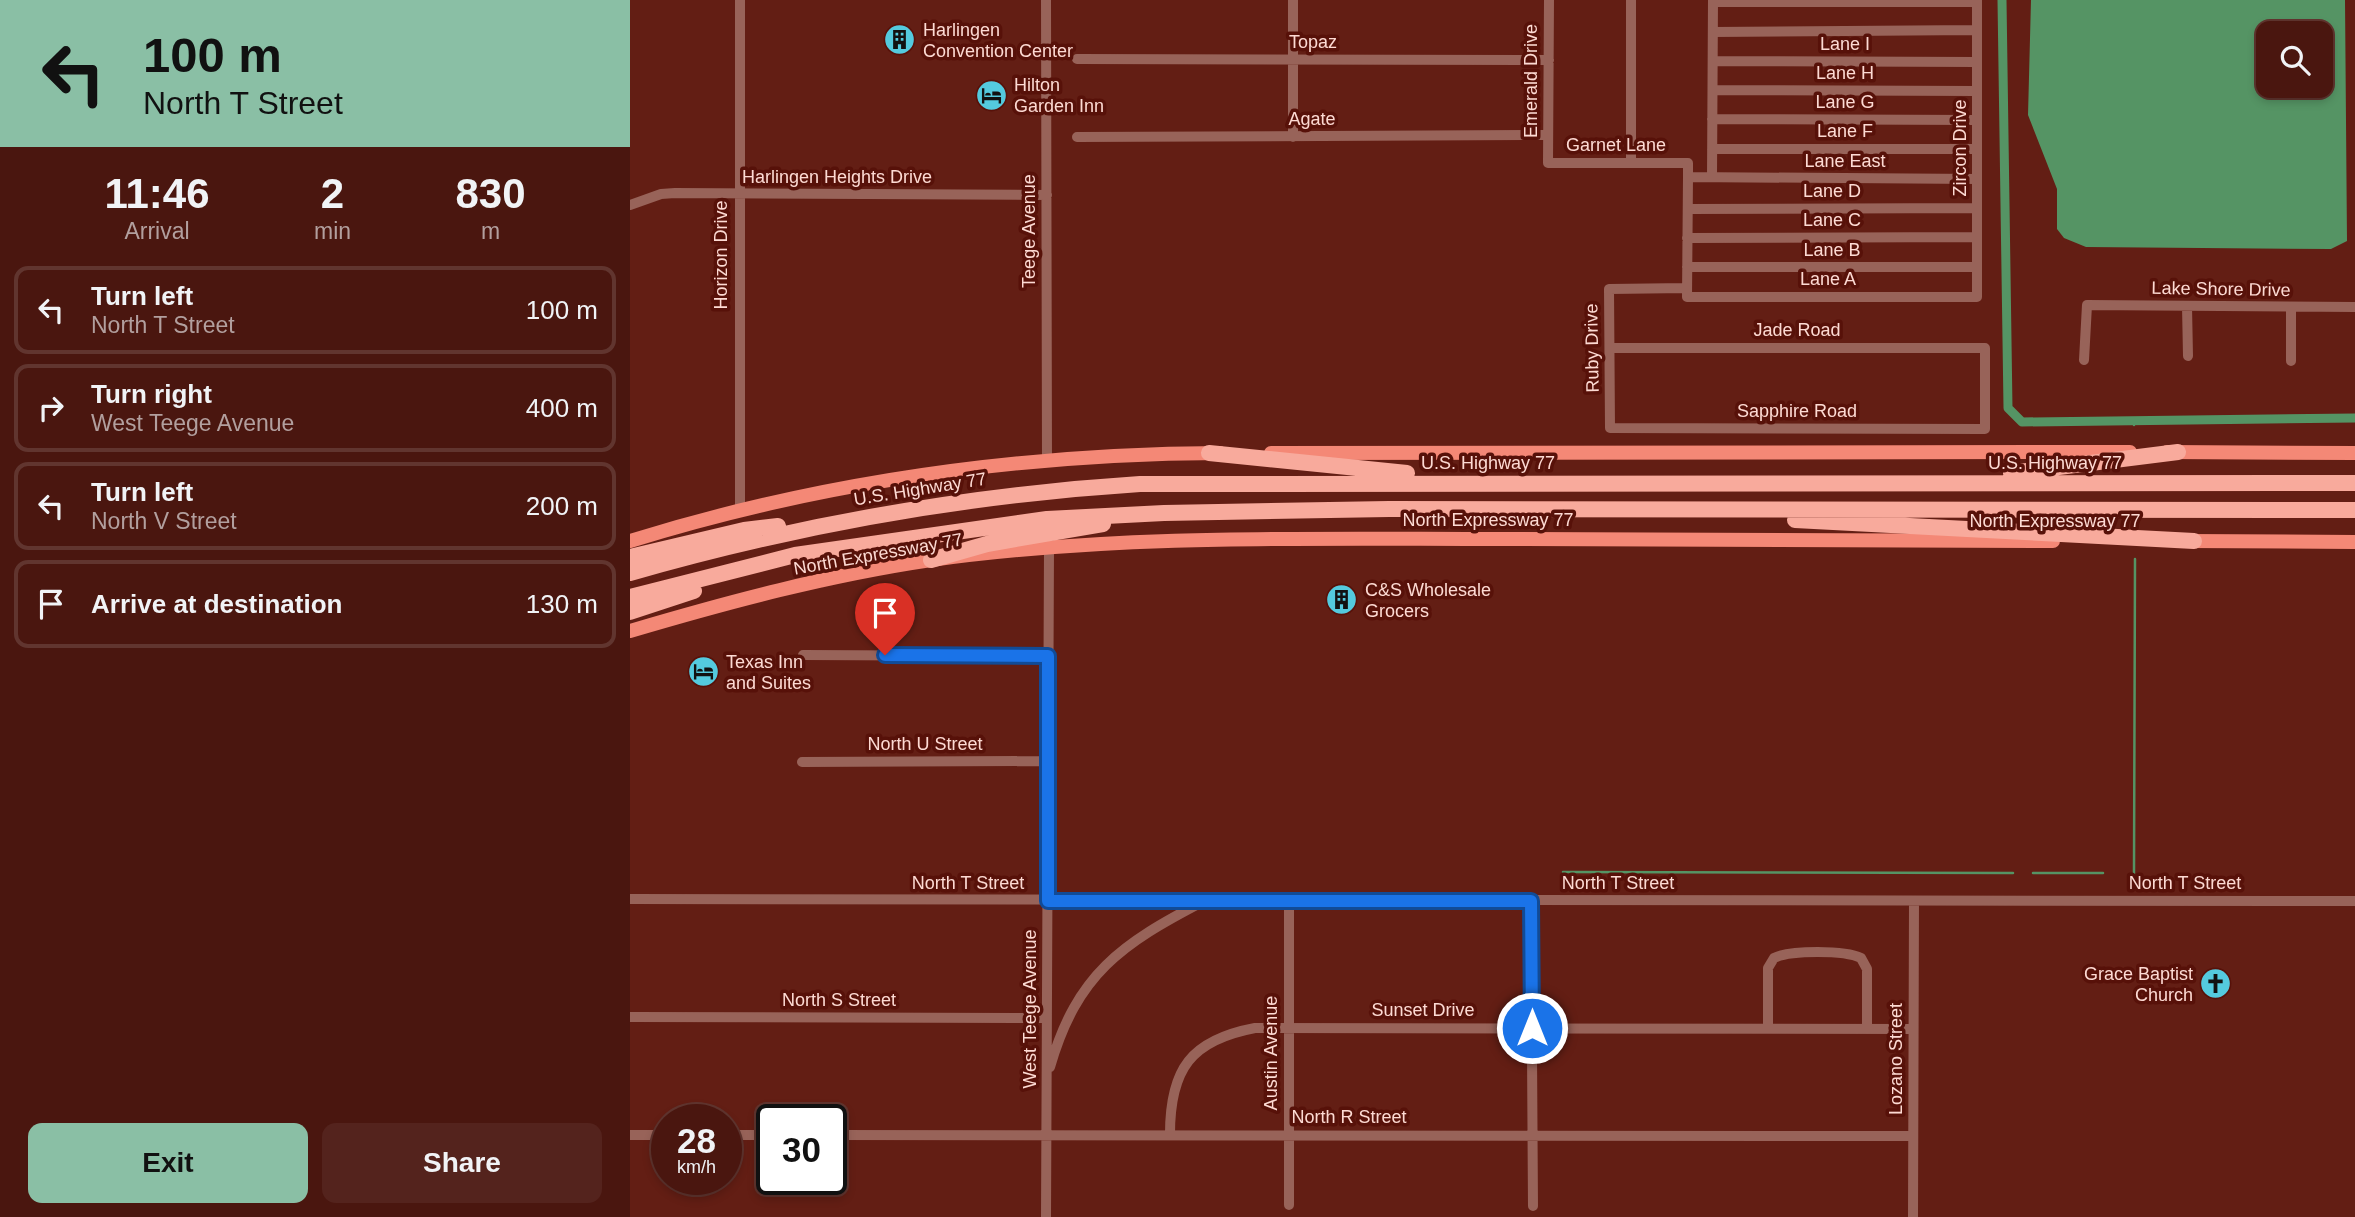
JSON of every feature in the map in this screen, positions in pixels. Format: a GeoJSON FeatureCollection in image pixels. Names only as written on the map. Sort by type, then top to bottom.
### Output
{"type":"FeatureCollection","features":[{"type":"Feature","properties":{"kind":"highway"},"geometry":{"type":"LineString","coordinates":[[1853,482],[2015,473],[2178,452]]}},
{"type":"Feature","properties":{"kind":"highway"},"geometry":{"type":"LineString","coordinates":[[1209,453],[1418,474],[1570,482]]}},
{"type":"Feature","properties":{"kind":"highway","name":"U.S. Highway 77"},"geometry":{"type":"LineString","coordinates":[[630,573],[837,522],[1047,490],[1140,484],[2355,483]]}},
{"type":"Feature","properties":{"kind":"highway"},"geometry":{"type":"LineString","coordinates":[[1660,510],[1881,526],[2194,541]]}},
{"type":"Feature","properties":{"kind":"highway"},"geometry":{"type":"LineString","coordinates":[[630,597],[760,563],[828,551],[1047,519],[1164,513],[2355,510]]}},
{"type":"Feature","properties":{"kind":"highway"},"geometry":{"type":"LineString","coordinates":[[931,560],[987,544],[1164,513]]}},
{"type":"Feature","properties":{"kind":"highway"},"geometry":{"type":"LineString","coordinates":[[630,557],[744,530],[837,522]]}},
{"type":"Feature","properties":{"kind":"highway"},"geometry":{"type":"LineString","coordinates":[[630,612],[740,577],[810,560],[828,551]]}},
{"type":"Feature","properties":{"kind":"main road"},"geometry":{"type":"LineString","coordinates":[[630,541],[740,509],[855,486],[1047,461],[1209,453],[2355,453]]}},
{"type":"Feature","properties":{"kind":"main road","name":"North Expressway 77"},"geometry":{"type":"LineString","coordinates":[[630,631],[808,584],[931,560],[1049,549],[1247,540],[2355,542]]}},
{"type":"Feature","properties":{"kind":"street","name":"Horizon Drive"},"geometry":{"type":"LineString","coordinates":[[740,0],[740,509]]}},
{"type":"Feature","properties":{"kind":"street","name":"Teege Avenue"},"geometry":{"type":"LineString","coordinates":[[1046,0],[1047,461]]}},
{"type":"Feature","properties":{"kind":"street"},"geometry":{"type":"LineString","coordinates":[[1293,0],[1293,137]]}},
{"type":"Feature","properties":{"kind":"street","name":"Emerald Drive"},"geometry":{"type":"LineString","coordinates":[[1548,163],[1549,0]]}},
{"type":"Feature","properties":{"kind":"street"},"geometry":{"type":"LineString","coordinates":[[1630,0],[1631,163]]}},
{"type":"Feature","properties":{"kind":"street"},"geometry":{"type":"LineString","coordinates":[[1687,288],[1688,177],[1712,177],[1713,1],[1977,1]]}},
{"type":"Feature","properties":{"kind":"street","name":"Zircon Drive"},"geometry":{"type":"LineString","coordinates":[[1977,1],[1978,297]]}},
{"type":"Feature","properties":{"kind":"street"},"geometry":{"type":"LineString","coordinates":[[1713,32],[1977,30]]}},
{"type":"Feature","properties":{"kind":"street","name":"Topaz"},"geometry":{"type":"LineString","coordinates":[[1077,59],[1549,60]]}},
{"type":"Feature","properties":{"kind":"street","name":"Lane I"},"geometry":{"type":"LineString","coordinates":[[1713,61],[1977,62]]}},
{"type":"Feature","properties":{"kind":"street","name":"Lane H"},"geometry":{"type":"LineString","coordinates":[[1713,90],[1977,91]]}},
{"type":"Feature","properties":{"kind":"street","name":"Lane G"},"geometry":{"type":"LineString","coordinates":[[1712,119],[1977,120]]}},
{"type":"Feature","properties":{"kind":"street","name":"Agate"},"geometry":{"type":"LineString","coordinates":[[1077,137],[1548,135]]}},
{"type":"Feature","properties":{"kind":"street","name":"Lane F"},"geometry":{"type":"LineString","coordinates":[[1712,149],[1977,149]]}},
{"type":"Feature","properties":{"kind":"street","name":"Garnet Lane"},"geometry":{"type":"LineString","coordinates":[[1548,163],[1688,163],[1688,177]]}},
{"type":"Feature","properties":{"kind":"street","name":"Lane East"},"geometry":{"type":"LineString","coordinates":[[1712,177],[1977,179]]}},
{"type":"Feature","properties":{"kind":"street","name":"Harlingen Heights Drive"},"geometry":{"type":"LineString","coordinates":[[630,205],[662,194],[1047,195]]}},
{"type":"Feature","properties":{"kind":"street","name":"Lane D"},"geometry":{"type":"LineString","coordinates":[[1688,209],[1977,208]]}},
{"type":"Feature","properties":{"kind":"street","name":"Lane C"},"geometry":{"type":"LineString","coordinates":[[1687,238],[1977,237]]}},
{"type":"Feature","properties":{"kind":"street","name":"Lane B"},"geometry":{"type":"LineString","coordinates":[[1687,267],[1978,267]]}},
{"type":"Feature","properties":{"kind":"street","name":"Lane A"},"geometry":{"type":"LineString","coordinates":[[1687,288],[1687,297],[1978,297]]}},
{"type":"Feature","properties":{"kind":"street","name":"Ruby Drive"},"geometry":{"type":"LineString","coordinates":[[1610,428],[1609,289],[1687,288]]}},
{"type":"Feature","properties":{"kind":"street","name":"Lake Shore Drive"},"geometry":{"type":"LineString","coordinates":[[2084,360],[2087,305],[2355,307]]}},
{"type":"Feature","properties":{"kind":"street"},"geometry":{"type":"LineString","coordinates":[[2187,306],[2188,356]]}},
{"type":"Feature","properties":{"kind":"street"},"geometry":{"type":"LineString","coordinates":[[2291,308],[2291,361]]}},
{"type":"Feature","properties":{"kind":"street","name":"Jade Road"},"geometry":{"type":"LineString","coordinates":[[1610,348],[1985,348],[1984,429]]}},
{"type":"Feature","properties":{"kind":"street","name":"Sapphire Road"},"geometry":{"type":"LineString","coordinates":[[1610,428],[1984,429]]}},
{"type":"Feature","properties":{"kind":"street","name":"West Teege Avenue"},"geometry":{"type":"LineString","coordinates":[[1046,1217],[1049,549]]}},
{"type":"Feature","properties":{"kind":"street"},"geometry":{"type":"LineString","coordinates":[[803,654],[1048,656]]}},
{"type":"Feature","properties":{"kind":"street","name":"North U Street"},"geometry":{"type":"LineString","coordinates":[[802,762],[1048,761]]}},
{"type":"Feature","properties":{"kind":"street","name":"North T Street"},"geometry":{"type":"LineString","coordinates":[[630,899],[2355,901]]}},
{"type":"Feature","properties":{"kind":"street"},"geometry":{"type":"LineString","coordinates":[[1046,1080],[1058,1039],[1071,1011],[1097,974],[1118,952],[1150,930],[1206,901]]}},
{"type":"Feature","properties":{"kind":"street","name":"Austin Avenue"},"geometry":{"type":"LineString","coordinates":[[1289,901],[1289,1205]]}},
{"type":"Feature","properties":{"kind":"street"},"geometry":{"type":"LineString","coordinates":[[1531,901],[1533,1206]]}},
{"type":"Feature","properties":{"kind":"street","name":"Lozano Street"},"geometry":{"type":"LineString","coordinates":[[1913,1217],[1914,901]]}},
{"type":"Feature","properties":{"kind":"street"},"geometry":{"type":"LineString","coordinates":[[1768,1028],[1768,968],[1774,958],[1787,953],[1847,954],[1861,958],[1867,969],[1867,1028]]}},
{"type":"Feature","properties":{"kind":"street","name":"North S Street"},"geometry":{"type":"LineString","coordinates":[[630,1017],[1048,1018]]}},
{"type":"Feature","properties":{"kind":"street","name":"Sunset Drive"},"geometry":{"type":"LineString","coordinates":[[1170,1134],[1175,1085],[1195,1052],[1231,1032],[1255,1028],[1913,1029]]}},
{"type":"Feature","properties":{"kind":"street"},"geometry":{"type":"LineString","coordinates":[[630,1135],[651,1135]]}},
{"type":"Feature","properties":{"kind":"street","name":"North R Street"},"geometry":{"type":"LineString","coordinates":[[847,1135],[1913,1136]]}},
{"type":"Feature","properties":{"kind":"shaded area"},"geometry":{"type":"Polygon","coordinates":[[[2031,0],[2345,0],[2347,241],[2331,249],[2086,247],[2064,238],[2057,229],[2057,189],[2028,115],[2031,0]]]}},
{"type":"Feature","properties":{"kind":"waterway"},"geometry":{"type":"LineString","coordinates":[[2002,0],[2008,408],[2022,422],[2355,418]]}},
{"type":"Feature","properties":{"kind":"waterway"},"geometry":{"type":"LineString","coordinates":[[2134,873],[2135,559]]}},
{"type":"Feature","properties":{"kind":"waterway"},"geometry":{"type":"LineString","coordinates":[[1563,872],[2013,873]]}},
{"type":"Feature","properties":{"kind":"waterway"},"geometry":{"type":"LineString","coordinates":[[2033,873],[2103,873]]}},
{"type":"Feature","properties":{"kind":"place","name":"Harlingen Convention Center"},"geometry":{"type":"Point","coordinates":[900,40]}},
{"type":"Feature","properties":{"kind":"place","name":"Hilton Garden Inn"},"geometry":{"type":"Point","coordinates":[991,95]}},
{"type":"Feature","properties":{"kind":"place","name":"C&S Wholesale Grocers"},"geometry":{"type":"Point","coordinates":[1342,600]}},
{"type":"Feature","properties":{"kind":"place","name":"Texas Inn and Suites"},"geometry":{"type":"Point","coordinates":[703,672]}},
{"type":"Feature","properties":{"kind":"place","name":"Grace Baptist Church"},"geometry":{"type":"Point","coordinates":[2216,984]}},
{"type":"Feature","properties":{"kind":"route"},"geometry":{"type":"LineString","coordinates":[[885,655],[1048,656],[1048,901],[1531,901],[1532,1028]]}}]}
